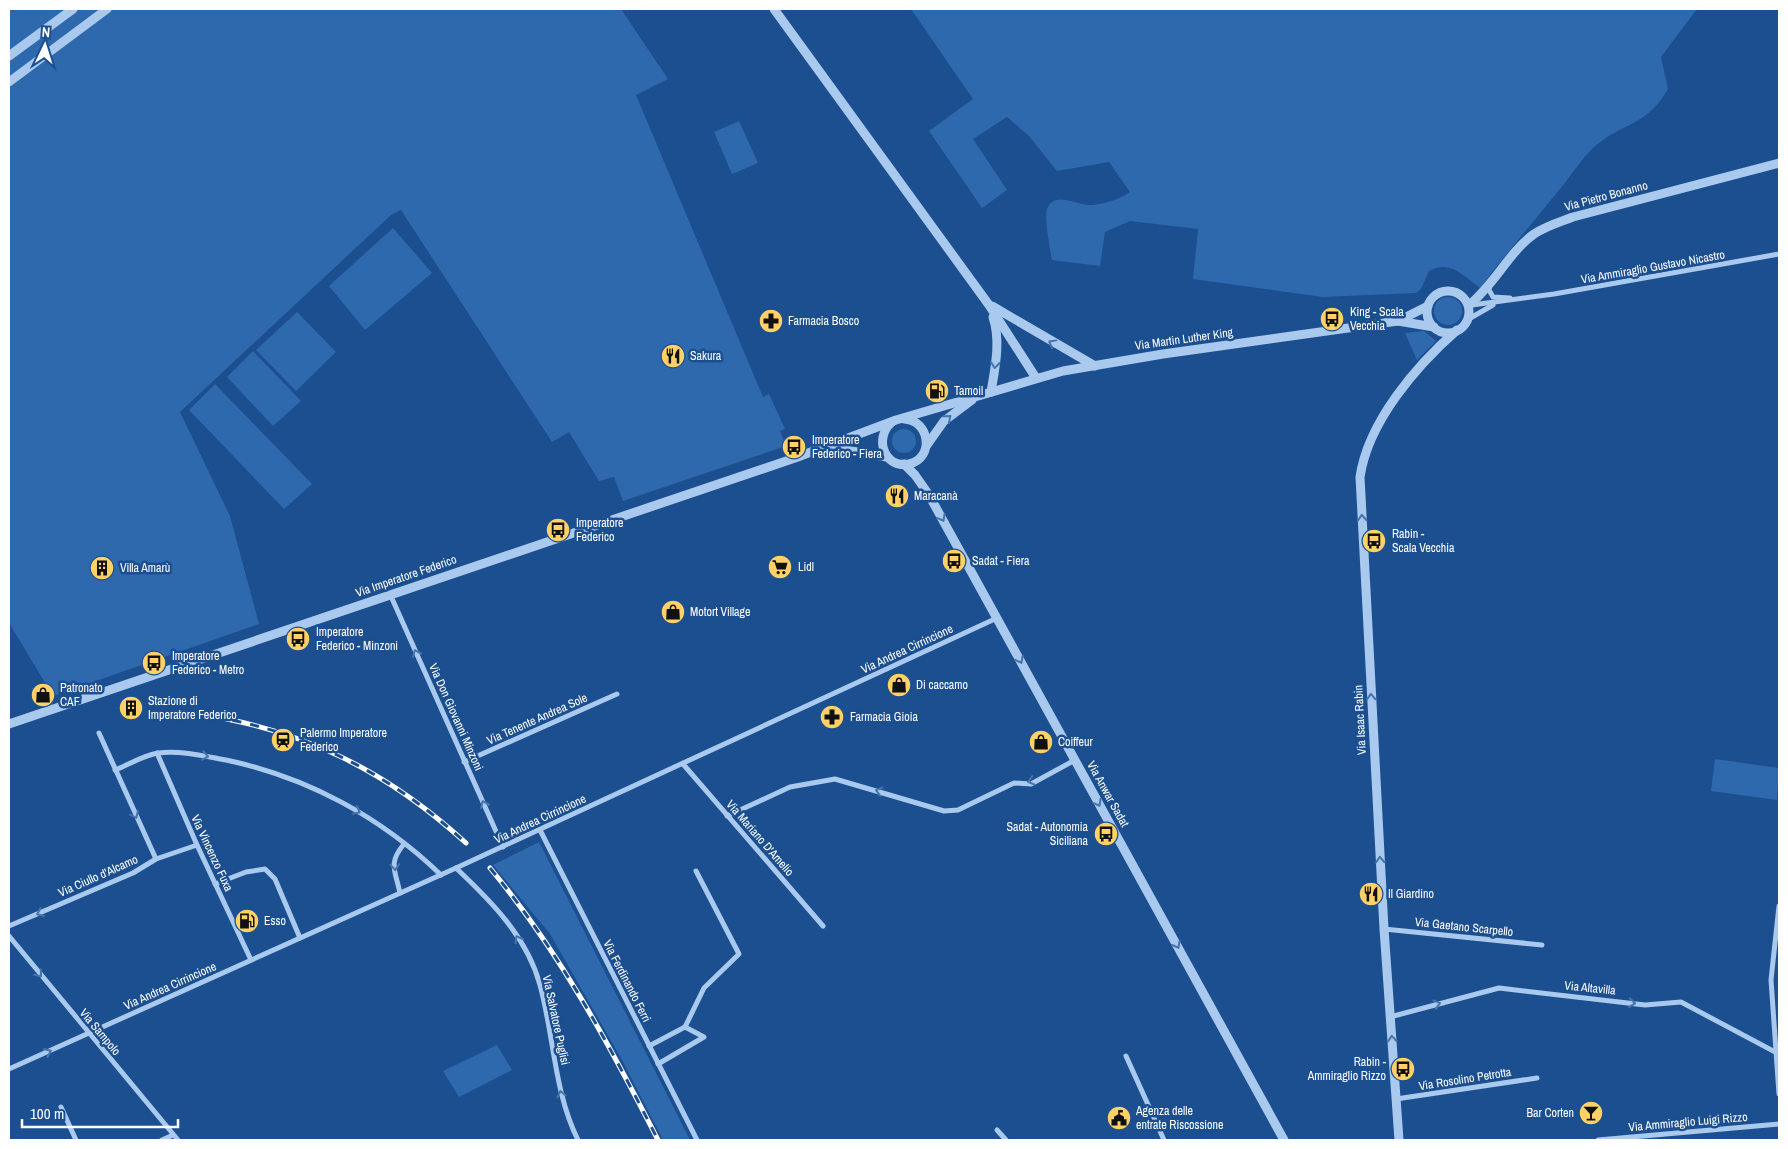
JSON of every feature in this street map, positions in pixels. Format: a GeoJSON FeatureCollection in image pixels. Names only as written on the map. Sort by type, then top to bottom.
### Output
{"type":"FeatureCollection","features":[{"type":"Feature","properties":{"kind":"street"},"geometry":{"type":"LineString","coordinates":[[9,56],[73,9]]}},
{"type":"Feature","properties":{"kind":"street"},"geometry":{"type":"LineString","coordinates":[[9,82],[107,9]]}},
{"type":"Feature","properties":{"kind":"street"},"geometry":{"type":"LineString","coordinates":[[774,9],[989,305],[1036,378]]}},
{"type":"Feature","properties":{"kind":"street","name":"Via Pietro Bonanno"},"geometry":{"type":"LineString","coordinates":[[1469,305],[1490,285],[1523,244],[1549,226],[1573,217],[1779,163]]}},
{"type":"Feature","properties":{"kind":"street","name":"Via Ammiraglio Gustavo Nicastro"},"geometry":{"type":"LineString","coordinates":[[1469,305],[1530,298],[1779,254]]}},
{"type":"Feature","properties":{"kind":"street","name":"Via Ammiraglio Gustavo Nicastro"},"geometry":{"type":"LineString","coordinates":[[1490,285],[1489,290],[1493,297],[1530,298]]}},
{"type":"Feature","properties":{"kind":"street"},"geometry":{"type":"LineString","coordinates":[[1448,291],[1462,296],[1469,305],[1470,314],[1457,330],[1448,332],[1434,327],[1428,316],[1428,306],[1436,295],[1448,291]]}},
{"type":"Feature","properties":{"kind":"street","name":"Via Ammiraglio Gustavo Nicastro"},"geometry":{"type":"LineString","coordinates":[[1467,320],[1480,310],[1496,303]]}},
{"type":"Feature","properties":{"kind":"street"},"geometry":{"type":"LineString","coordinates":[[989,305],[1095,366]]}},
{"type":"Feature","properties":{"kind":"street"},"geometry":{"type":"LineString","coordinates":[[989,305],[997,334],[992,392]]}},
{"type":"Feature","properties":{"kind":"street","name":"Via Martin Luther King"},"geometry":{"type":"LineString","coordinates":[[1398,321],[1428,306]]}},
{"type":"Feature","properties":{"kind":"street","name":"Via Martin Luther King"},"geometry":{"type":"LineString","coordinates":[[901,419],[1036,378],[1095,366],[1398,321],[1434,327]]}},
{"type":"Feature","properties":{"kind":"street","name":"Via Isaac Rabin"},"geometry":{"type":"LineString","coordinates":[[1400,1140],[1384,929],[1360,477],[1365,453],[1383,417],[1420,368],[1457,330]]}},
{"type":"Feature","properties":{"kind":"street"},"geometry":{"type":"LineString","coordinates":[[812,452],[845,450],[887,457],[904,464],[916,461],[921,457],[944,421],[976,397]]}},
{"type":"Feature","properties":{"kind":"street"},"geometry":{"type":"LineString","coordinates":[[812,452],[901,419],[908,419],[921,426],[925,432],[927,446]]}},
{"type":"Feature","properties":{"kind":"street"},"geometry":{"type":"LineString","coordinates":[[887,457],[882,445],[883,432],[892,423]]}},
{"type":"Feature","properties":{"kind":"street","name":"Via Imperatore Federico"},"geometry":{"type":"LineString","coordinates":[[9,724],[812,452]]}},
{"type":"Feature","properties":{"kind":"street","name":"Via Anwar Sadat"},"geometry":{"type":"LineString","coordinates":[[904,464],[915,475],[929,495],[1284,1140]]}},
{"type":"Feature","properties":{"kind":"street","name":"Via Don Giovanni Minzoni"},"geometry":{"type":"LineString","coordinates":[[390,594],[503,847]]}},
{"type":"Feature","properties":{"kind":"street","name":"Via Andrea Cirrincione"},"geometry":{"type":"LineString","coordinates":[[9,1069],[503,847],[998,618]]}},
{"type":"Feature","properties":{"kind":"street","name":"Via Tenente Andrea Sole"},"geometry":{"type":"LineString","coordinates":[[464,762],[617,694]]}},
{"type":"Feature","properties":{"kind":"street"},"geometry":{"type":"LineString","coordinates":[[99,733],[156,859]]}},
{"type":"Feature","properties":{"kind":"street"},"geometry":{"type":"LineString","coordinates":[[115,770],[157,754],[199,754],[255,766],[313,787],[373,820],[440,875]]}},
{"type":"Feature","properties":{"kind":"street","name":"Via Vincenzo Fuxa"},"geometry":{"type":"LineString","coordinates":[[157,754],[197,845],[252,960]]}},
{"type":"Feature","properties":{"kind":"street"},"geometry":{"type":"LineString","coordinates":[[727,816],[790,786],[835,779],[944,811],[958,810],[1014,783],[1031,784],[1075,760]]}},
{"type":"Feature","properties":{"kind":"street","name":"Via Mariano D'Amelio"},"geometry":{"type":"LineString","coordinates":[[683,764],[823,926]]}},
{"type":"Feature","properties":{"kind":"street","name":"Via Ferdinando Ferri"},"geometry":{"type":"LineString","coordinates":[[540,830],[697,1140]]}},
{"type":"Feature","properties":{"kind":"street"},"geometry":{"type":"LineString","coordinates":[[400,893],[394,866],[394,856],[404,844]]}},
{"type":"Feature","properties":{"kind":"street","name":"Via Ciullo d'Alcamo"},"geometry":{"type":"LineString","coordinates":[[9,926],[134,872],[156,859],[197,845]]}},
{"type":"Feature","properties":{"kind":"street","name":"Via Salvatore Puglisi"},"geometry":{"type":"LineString","coordinates":[[456,868],[496,906],[512,928],[532,962],[546,1011],[561,1094],[571,1126],[578,1140]]}},
{"type":"Feature","properties":{"kind":"street"},"geometry":{"type":"LineString","coordinates":[[215,884],[246,872],[265,869],[275,879],[300,938]]}},
{"type":"Feature","properties":{"kind":"street"},"geometry":{"type":"LineString","coordinates":[[649,1046],[685,1027],[704,988],[739,954],[696,871]]}},
{"type":"Feature","properties":{"kind":"street"},"geometry":{"type":"LineString","coordinates":[[1779,906],[1771,980],[1778,1054],[1779,1094]]}},
{"type":"Feature","properties":{"kind":"street","name":"Via Gaetano Scarpello"},"geometry":{"type":"LineString","coordinates":[[1384,929],[1542,945]]}},
{"type":"Feature","properties":{"kind":"street","name":"Via Sampolo"},"geometry":{"type":"LineString","coordinates":[[9,936],[88,1034],[178,1140]]}},
{"type":"Feature","properties":{"kind":"street","name":"Via Altavilla"},"geometry":{"type":"LineString","coordinates":[[1390,1017],[1499,988],[1646,1005],[1681,1002],[1778,1054]]}},
{"type":"Feature","properties":{"kind":"street"},"geometry":{"type":"LineString","coordinates":[[658,1064],[704,1038],[685,1027]]}},
{"type":"Feature","properties":{"kind":"street"},"geometry":{"type":"LineString","coordinates":[[1126,1056],[1164,1140]]}},
{"type":"Feature","properties":{"kind":"street","name":"Via Rosolino Petrotta"},"geometry":{"type":"LineString","coordinates":[[1396,1099],[1538,1078]]}},
{"type":"Feature","properties":{"kind":"street"},"geometry":{"type":"LineString","coordinates":[[61,1107],[76,1140]]}},
{"type":"Feature","properties":{"kind":"street","name":"Via Ammiraglio Luigi Rizzo"},"geometry":{"type":"LineString","coordinates":[[1598,1140],[1779,1124]]}},
{"type":"Feature","properties":{"kind":"street"},"geometry":{"type":"LineString","coordinates":[[997,1130],[1006,1140]]}},
{"type":"Feature","properties":{"kind":"street"},"geometry":{"type":"LineString","coordinates":[[1687,1132],[1690,1140]]}},
{"type":"Feature","properties":{"kind":"street"},"geometry":{"type":"LineString","coordinates":[[162,1140],[173,1135]]}},
{"type":"Feature","properties":{"kind":"shaded area"},"geometry":{"type":"Polygon","coordinates":[[[9,9],[621,9],[668,79],[636,95],[763,397],[769,394],[785,429],[780,431],[786,446],[623,501],[614,477],[599,481],[569,432],[552,442],[401,210],[391,215],[180,412],[230,516],[259,624],[53,696],[9,623],[9,9]]]}},
{"type":"Feature","properties":{"kind":"shaded area"},"geometry":{"type":"Polygon","coordinates":[[[911,9],[1697,9],[1661,57],[1668,89],[1660,101],[1643,117],[1605,139],[1589,152],[1480,288],[1456,270],[1444,267],[1429,271],[1421,289],[1416,293],[1323,297],[1193,279],[1198,229],[1130,221],[1105,232],[1100,266],[1052,260],[1046,220],[1047,209],[1050,203],[1060,199],[1094,205],[1105,203],[1130,192],[1109,162],[1057,171],[1029,136],[1007,117],[973,139],[1007,190],[982,208],[929,131],[973,99],[911,9]]]}},
{"type":"Feature","properties":{"kind":"shaded area"},"geometry":{"type":"Polygon","coordinates":[[[739,121],[758,163],[732,174],[714,132],[739,121]]]}},
{"type":"Feature","properties":{"kind":"shaded area"},"geometry":{"type":"Polygon","coordinates":[[[393,228],[432,273],[365,330],[329,286],[393,228]]]}},
{"type":"Feature","properties":{"kind":"shaded area"},"geometry":{"type":"Polygon","coordinates":[[[1448,297],[1458,301],[1462,311],[1458,321],[1448,325],[1438,321],[1434,311],[1438,301],[1448,297]]]}},
{"type":"Feature","properties":{"kind":"shaded area"},"geometry":{"type":"Polygon","coordinates":[[[297,312],[336,352],[296,391],[256,350],[297,312]]]}},
{"type":"Feature","properties":{"kind":"shaded area"},"geometry":{"type":"Polygon","coordinates":[[[1424,331],[1436,341],[1417,360],[1405,333],[1424,331]]]}},
{"type":"Feature","properties":{"kind":"shaded area"},"geometry":{"type":"Polygon","coordinates":[[[253,351],[301,401],[273,426],[227,377],[253,351]]]}},
{"type":"Feature","properties":{"kind":"shaded area"},"geometry":{"type":"Polygon","coordinates":[[[215,384],[312,484],[284,509],[189,410],[215,384]]]}},
{"type":"Feature","properties":{"kind":"shaded area"},"geometry":{"type":"Polygon","coordinates":[[[899,429],[909,429],[916,436],[916,446],[909,453],[899,453],[892,446],[892,436],[899,429]]]}},
{"type":"Feature","properties":{"kind":"shaded area"},"geometry":{"type":"Polygon","coordinates":[[[1715,759],[1779,768],[1777,800],[1711,791],[1715,759]]]}},
{"type":"Feature","properties":{"kind":"shaded area"},"geometry":{"type":"Polygon","coordinates":[[[539,842],[690,1140],[663,1140],[622,1060],[550,934],[493,865],[539,842]]]}},
{"type":"Feature","properties":{"kind":"shaded area"},"geometry":{"type":"Polygon","coordinates":[[[497,1045],[512,1070],[459,1097],[443,1071],[497,1045]]]}},
{"type":"Feature","properties":{"kind":"railway"},"geometry":{"type":"LineString","coordinates":[[197,714],[273,730],[308,742],[342,757],[374,774],[406,795],[436,817],[466,843]]}},
{"type":"Feature","properties":{"kind":"railway"},"geometry":{"type":"LineString","coordinates":[[490,868],[561,965],[602,1034],[658,1140]]}},
{"type":"Feature","properties":{"kind":"place","name":"King - Scala Vecchia"},"geometry":{"type":"Point","coordinates":[1332,319]}},
{"type":"Feature","properties":{"kind":"place","name":"Farmacia Bosco"},"geometry":{"type":"Point","coordinates":[771,321]}},
{"type":"Feature","properties":{"kind":"place","name":"Sakura"},"geometry":{"type":"Point","coordinates":[673,356]}},
{"type":"Feature","properties":{"kind":"place","name":"Tamoil"},"geometry":{"type":"Point","coordinates":[937,391]}},
{"type":"Feature","properties":{"kind":"place","name":"Imperatore Federico - Fiera"},"geometry":{"type":"Point","coordinates":[794,447]}},
{"type":"Feature","properties":{"kind":"place","name":"Maracanà"},"geometry":{"type":"Point","coordinates":[897,496]}},
{"type":"Feature","properties":{"kind":"place","name":"Imperatore Federico"},"geometry":{"type":"Point","coordinates":[558,530]}},
{"type":"Feature","properties":{"kind":"place","name":"Rabin - Scala Vecchia"},"geometry":{"type":"Point","coordinates":[1374,541]}},
{"type":"Feature","properties":{"kind":"place","name":"Sadat - Fiera"},"geometry":{"type":"Point","coordinates":[954,561]}},
{"type":"Feature","properties":{"kind":"place","name":"Lidl"},"geometry":{"type":"Point","coordinates":[780,567]}},
{"type":"Feature","properties":{"kind":"place","name":"Villa Amarù"},"geometry":{"type":"Point","coordinates":[102,568]}},
{"type":"Feature","properties":{"kind":"place","name":"Motort Village"},"geometry":{"type":"Point","coordinates":[673,612]}},
{"type":"Feature","properties":{"kind":"place","name":"Imperatore Federico - Minzoni"},"geometry":{"type":"Point","coordinates":[298,639]}},
{"type":"Feature","properties":{"kind":"place","name":"Imperatore Federico - Metro"},"geometry":{"type":"Point","coordinates":[154,663]}},
{"type":"Feature","properties":{"kind":"place","name":"Di caccamo"},"geometry":{"type":"Point","coordinates":[899,685]}},
{"type":"Feature","properties":{"kind":"place","name":"Patronato CAF"},"geometry":{"type":"Point","coordinates":[43,695]}},
{"type":"Feature","properties":{"kind":"place","name":"Stazione di Imperatore Federico"},"geometry":{"type":"Point","coordinates":[131,708]}},
{"type":"Feature","properties":{"kind":"place","name":"Farmacia Gioia"},"geometry":{"type":"Point","coordinates":[832,717]}},
{"type":"Feature","properties":{"kind":"place","name":"Palermo Imperatore Federico"},"geometry":{"type":"Point","coordinates":[283,740]}},
{"type":"Feature","properties":{"kind":"place","name":"Coiffeur"},"geometry":{"type":"Point","coordinates":[1041,742]}},
{"type":"Feature","properties":{"kind":"place","name":"Sadat - Autonomia Siciliana"},"geometry":{"type":"Point","coordinates":[1106,834]}},
{"type":"Feature","properties":{"kind":"place","name":"Il Giardino"},"geometry":{"type":"Point","coordinates":[1371,894]}},
{"type":"Feature","properties":{"kind":"place","name":"Esso"},"geometry":{"type":"Point","coordinates":[247,921]}},
{"type":"Feature","properties":{"kind":"place","name":"Rabin - Ammiraglio Rizzo"},"geometry":{"type":"Point","coordinates":[1403,1069]}},
{"type":"Feature","properties":{"kind":"place","name":"Bar Corten"},"geometry":{"type":"Point","coordinates":[1591,1113]}},
{"type":"Feature","properties":{"kind":"place","name":"Agenza delle entrate Riscossione"},"geometry":{"type":"Point","coordinates":[1119,1118]}}]}
